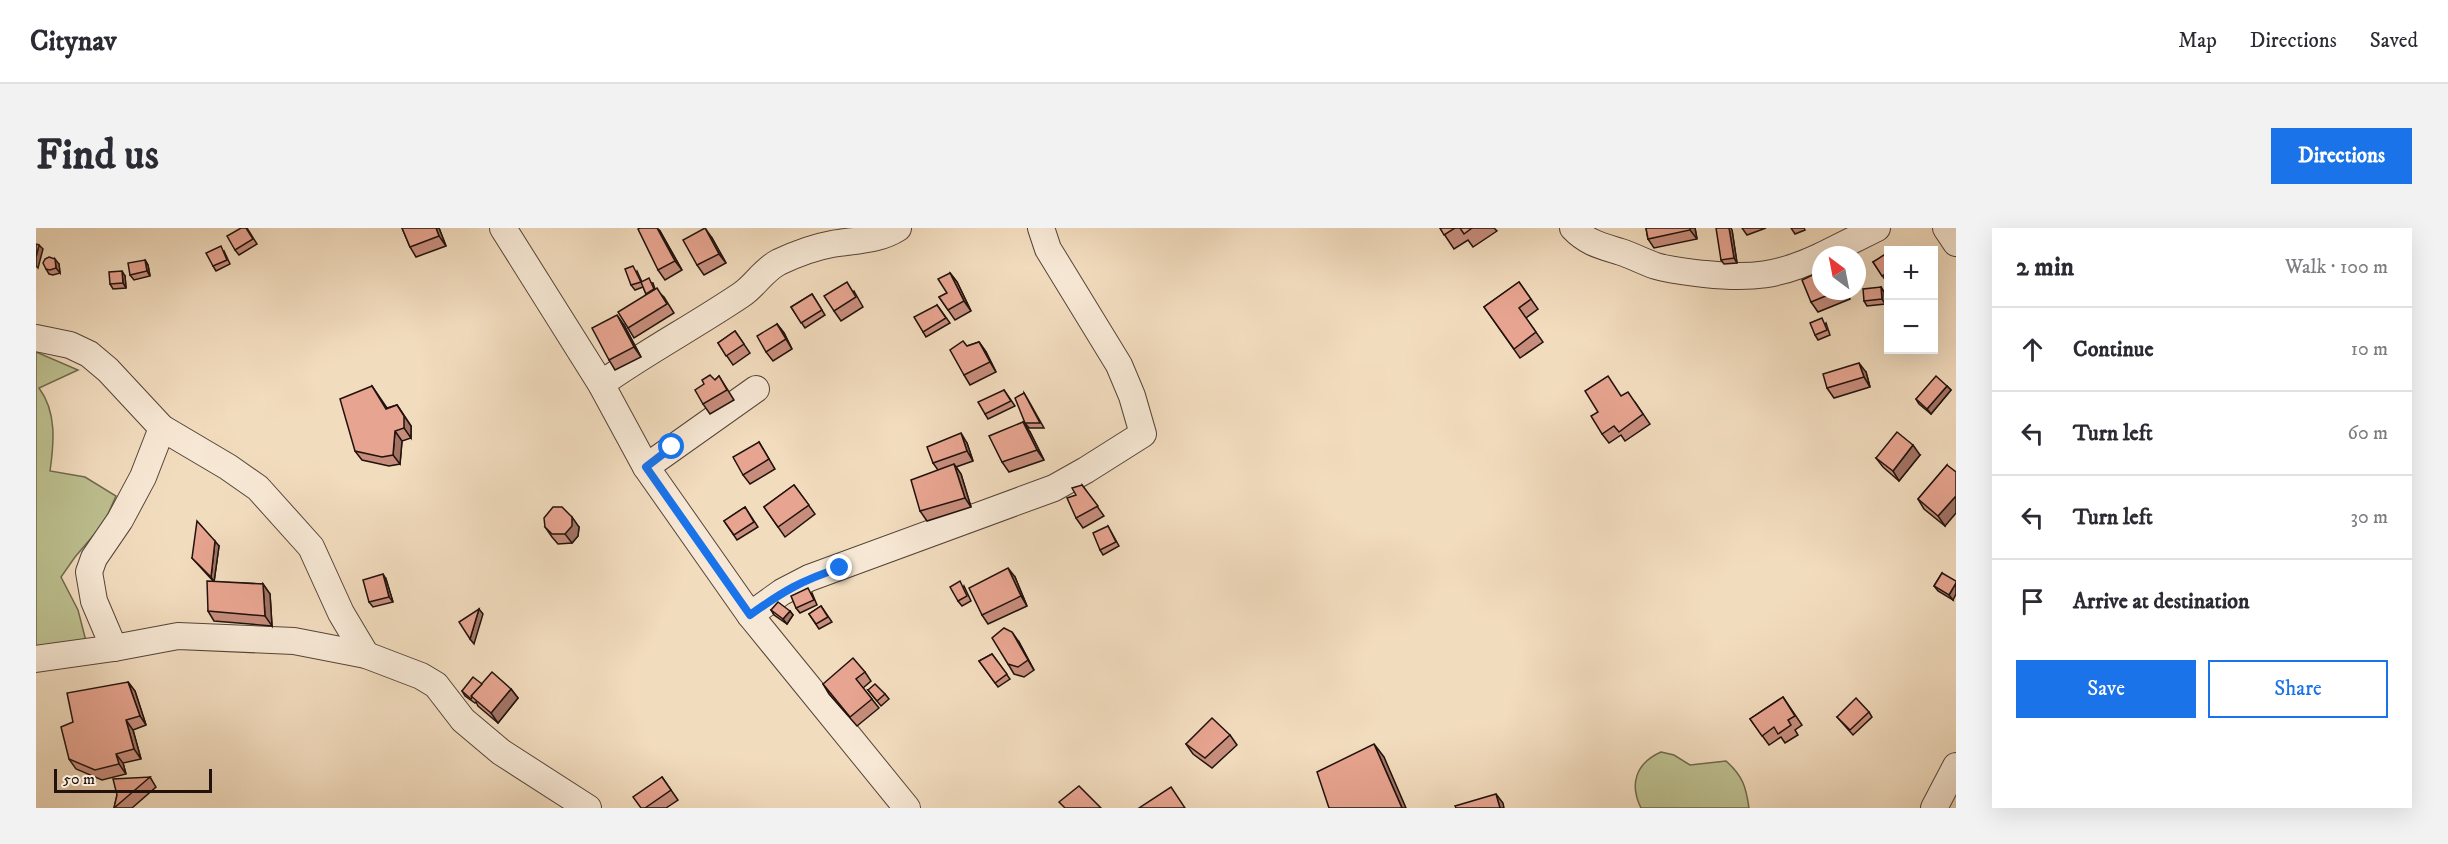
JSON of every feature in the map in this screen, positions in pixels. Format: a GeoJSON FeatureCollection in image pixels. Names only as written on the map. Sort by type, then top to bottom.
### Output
{"type":"FeatureCollection","features":[{"type":"Feature","properties":{"kind":"street"},"geometry":{"type":"LineString","coordinates":[[503,228],[601,384],[646,467],[750,615],[907,808]]}},
{"type":"Feature","properties":{"kind":"street"},"geometry":{"type":"LineString","coordinates":[[601,384],[745,293],[762,274],[782,261],[831,244],[857,242],[890,233],[898,228]]}},
{"type":"Feature","properties":{"kind":"street"},"geometry":{"type":"LineString","coordinates":[[750,615],[782,592],[809,578],[1054,488],[1086,471],[1143,434],[1132,396],[1119,365],[1052,256],[1041,228]]}},
{"type":"Feature","properties":{"kind":"street"},"geometry":{"type":"LineString","coordinates":[[1573,228],[1582,237],[1600,247],[1656,266],[1683,272],[1741,278],[1756,277],[1773,274],[1812,259]]}},
{"type":"Feature","properties":{"kind":"street"},"geometry":{"type":"LineString","coordinates":[[1840,246],[1877,228]]}},
{"type":"Feature","properties":{"kind":"street"},"geometry":{"type":"LineString","coordinates":[[1946,228],[1956,243]]}},
{"type":"Feature","properties":{"kind":"street"},"geometry":{"type":"LineString","coordinates":[[36,338],[70,345],[89,354],[108,369],[162,428],[228,467],[258,488],[292,524],[314,554],[341,613],[366,655]]}},
{"type":"Feature","properties":{"kind":"street"},"geometry":{"type":"LineString","coordinates":[[646,467],[756,389]]}},
{"type":"Feature","properties":{"kind":"street"},"geometry":{"type":"LineString","coordinates":[[114,648],[94,602],[89,572],[94,558],[120,520],[143,477],[162,428]]}},
{"type":"Feature","properties":{"kind":"street"},"geometry":{"type":"LineString","coordinates":[[36,658],[114,648],[178,636],[294,641],[366,655],[421,675],[436,685],[463,720],[501,752],[588,808]]}},
{"type":"Feature","properties":{"kind":"street"},"geometry":{"type":"LineString","coordinates":[[1934,808],[1956,766]]}},
{"type":"Feature","properties":{"kind":"green space"},"geometry":{"type":"Polygon","coordinates":[[[36,352],[78,370],[39,388],[49,407],[53,428],[50,471],[85,477],[116,496],[104,523],[61,577],[78,610],[87,645],[36,659],[36,352]]]}},
{"type":"Feature","properties":{"kind":"green space"},"geometry":{"type":"Polygon","coordinates":[[[1661,752],[1674,755],[1690,765],[1726,761],[1743,782],[1749,808],[1641,808],[1635,783],[1637,775],[1646,762],[1661,752]]]}},
{"type":"Feature","properties":{"kind":"building"},"geometry":{"type":"Polygon","coordinates":[[[241,228],[246,228],[253,239],[235,250],[227,236],[241,228]]]}},
{"type":"Feature","properties":{"kind":"building"},"geometry":{"type":"Polygon","coordinates":[[[402,228],[436,228],[439,236],[410,247],[402,228]]]}},
{"type":"Feature","properties":{"kind":"building"},"geometry":{"type":"Polygon","coordinates":[[[657,228],[675,261],[658,270],[638,229],[657,228]]]}},
{"type":"Feature","properties":{"kind":"building"},"geometry":{"type":"Polygon","coordinates":[[[705,228],[719,254],[697,265],[683,240],[705,228]]]}},
{"type":"Feature","properties":{"kind":"building"},"geometry":{"type":"Polygon","coordinates":[[[1440,228],[1455,228],[1444,235],[1440,228]]]}},
{"type":"Feature","properties":{"kind":"building"},"geometry":{"type":"Polygon","coordinates":[[[1460,228],[1472,228],[1464,234],[1460,228]]]}},
{"type":"Feature","properties":{"kind":"building"},"geometry":{"type":"Polygon","coordinates":[[[1646,228],[1690,228],[1690,230],[1648,239],[1646,228]]]}},
{"type":"Feature","properties":{"kind":"building"},"geometry":{"type":"Polygon","coordinates":[[[1716,228],[1729,228],[1734,258],[1721,260],[1716,228]]]}},
{"type":"Feature","properties":{"kind":"building"},"geometry":{"type":"Polygon","coordinates":[[[221,246],[227,260],[213,266],[206,253],[221,246]]]}},
{"type":"Feature","properties":{"kind":"building"},"geometry":{"type":"Polygon","coordinates":[[[1884,255],[1884,275],[1882,276],[1873,262],[1884,255]]]}},
{"type":"Feature","properties":{"kind":"building"},"geometry":{"type":"Polygon","coordinates":[[[49,257],[55,259],[56,268],[50,270],[46,269],[43,263],[49,257]]]}},
{"type":"Feature","properties":{"kind":"building"},"geometry":{"type":"Polygon","coordinates":[[[145,260],[147,271],[130,275],[128,263],[145,260]]]}},
{"type":"Feature","properties":{"kind":"building"},"geometry":{"type":"Polygon","coordinates":[[[633,266],[641,282],[631,285],[625,269],[633,266]]]}},
{"type":"Feature","properties":{"kind":"building"},"geometry":{"type":"Polygon","coordinates":[[[122,271],[123,283],[110,284],[109,272],[122,271]]]}},
{"type":"Feature","properties":{"kind":"building"},"geometry":{"type":"Polygon","coordinates":[[[950,273],[964,301],[948,310],[939,297],[947,293],[938,279],[950,273]]]}},
{"type":"Feature","properties":{"kind":"building"},"geometry":{"type":"Polygon","coordinates":[[[1812,275],[1812,300],[1816,300],[1811,302],[1802,280],[1812,275]]]}},
{"type":"Feature","properties":{"kind":"building"},"geometry":{"type":"Polygon","coordinates":[[[649,278],[654,289],[646,294],[641,282],[649,278]]]}},
{"type":"Feature","properties":{"kind":"building"},"geometry":{"type":"Polygon","coordinates":[[[847,282],[856,297],[834,311],[824,296],[847,282]]]}},
{"type":"Feature","properties":{"kind":"building"},"geometry":{"type":"Polygon","coordinates":[[[1519,282],[1531,299],[1519,308],[1536,332],[1514,349],[1484,307],[1519,282]]]}},
{"type":"Feature","properties":{"kind":"building"},"geometry":{"type":"Polygon","coordinates":[[[1881,287],[1882,299],[1864,301],[1866,300],[1866,289],[1881,287]]]}},
{"type":"Feature","properties":{"kind":"building"},"geometry":{"type":"Polygon","coordinates":[[[657,288],[667,304],[628,328],[618,312],[657,288]]]}},
{"type":"Feature","properties":{"kind":"building"},"geometry":{"type":"Polygon","coordinates":[[[812,294],[822,310],[801,323],[791,307],[812,294]]]}},
{"type":"Feature","properties":{"kind":"building"},"geometry":{"type":"Polygon","coordinates":[[[937,305],[946,318],[923,332],[914,317],[937,305]]]}},
{"type":"Feature","properties":{"kind":"building"},"geometry":{"type":"Polygon","coordinates":[[[617,315],[634,347],[609,360],[592,328],[617,315]]]}},
{"type":"Feature","properties":{"kind":"building"},"geometry":{"type":"Polygon","coordinates":[[[1822,318],[1827,330],[1815,335],[1810,323],[1822,318]]]}},
{"type":"Feature","properties":{"kind":"building"},"geometry":{"type":"Polygon","coordinates":[[[777,324],[786,339],[766,352],[757,336],[777,324]]]}},
{"type":"Feature","properties":{"kind":"building"},"geometry":{"type":"Polygon","coordinates":[[[735,331],[744,344],[726,356],[718,343],[735,331]]]}},
{"type":"Feature","properties":{"kind":"building"},"geometry":{"type":"Polygon","coordinates":[[[963,341],[967,346],[979,342],[990,362],[964,375],[950,350],[963,341]]]}},
{"type":"Feature","properties":{"kind":"building"},"geometry":{"type":"Polygon","coordinates":[[[1859,363],[1864,377],[1827,388],[1823,374],[1859,363]]]}},
{"type":"Feature","properties":{"kind":"building"},"geometry":{"type":"Polygon","coordinates":[[[710,375],[715,380],[719,376],[727,390],[703,404],[695,390],[704,384],[702,380],[710,375]]]}},
{"type":"Feature","properties":{"kind":"building"},"geometry":{"type":"Polygon","coordinates":[[[1608,376],[1621,396],[1628,392],[1643,414],[1619,432],[1614,426],[1602,434],[1591,416],[1598,412],[1585,391],[1608,376]]]}},
{"type":"Feature","properties":{"kind":"building"},"geometry":{"type":"Polygon","coordinates":[[[1936,376],[1947,386],[1927,409],[1916,399],[1936,376]]]}},
{"type":"Feature","properties":{"kind":"building"},"geometry":{"type":"Polygon","coordinates":[[[372,386],[386,409],[397,405],[404,416],[404,428],[395,431],[393,455],[382,457],[355,451],[340,399],[372,386]]]}},
{"type":"Feature","properties":{"kind":"building"},"geometry":{"type":"Polygon","coordinates":[[[1004,390],[1011,401],[985,414],[978,402],[1004,390]]]}},
{"type":"Feature","properties":{"kind":"building"},"geometry":{"type":"Polygon","coordinates":[[[1024,393],[1040,423],[1025,423],[1015,398],[1024,393]]]}},
{"type":"Feature","properties":{"kind":"building"},"geometry":{"type":"Polygon","coordinates":[[[1023,422],[1037,450],[1002,462],[989,436],[1023,422]]]}},
{"type":"Feature","properties":{"kind":"building"},"geometry":{"type":"Polygon","coordinates":[[[1897,432],[1913,445],[1893,471],[1876,458],[1897,432]]]}},
{"type":"Feature","properties":{"kind":"building"},"geometry":{"type":"Polygon","coordinates":[[[961,433],[967,451],[933,463],[927,447],[961,433]]]}},
{"type":"Feature","properties":{"kind":"building"},"geometry":{"type":"Polygon","coordinates":[[[759,442],[769,459],[743,475],[733,457],[759,442]]]}},
{"type":"Feature","properties":{"kind":"building"},"geometry":{"type":"Polygon","coordinates":[[[954,464],[965,498],[920,511],[911,480],[954,464]]]}},
{"type":"Feature","properties":{"kind":"building"},"geometry":{"type":"Polygon","coordinates":[[[1947,465],[1956,472],[1956,497],[1938,516],[1918,499],[1947,465]]]}},
{"type":"Feature","properties":{"kind":"building"},"geometry":{"type":"Polygon","coordinates":[[[794,485],[809,505],[778,527],[764,507],[794,485]]]}},
{"type":"Feature","properties":{"kind":"building"},"geometry":{"type":"Polygon","coordinates":[[[1082,485],[1098,506],[1076,518],[1067,498],[1076,495],[1072,488],[1082,485]]]}},
{"type":"Feature","properties":{"kind":"building"},"geometry":{"type":"Polygon","coordinates":[[[553,507],[562,507],[572,517],[572,526],[565,534],[552,534],[545,527],[544,518],[553,507]]]}},
{"type":"Feature","properties":{"kind":"building"},"geometry":{"type":"Polygon","coordinates":[[[745,507],[754,522],[734,535],[724,521],[745,507]]]}},
{"type":"Feature","properties":{"kind":"building"},"geometry":{"type":"Polygon","coordinates":[[[197,521],[215,541],[211,577],[192,558],[197,521]]]}},
{"type":"Feature","properties":{"kind":"building"},"geometry":{"type":"Polygon","coordinates":[[[1108,526],[1116,542],[1100,550],[1093,533],[1108,526]]]}},
{"type":"Feature","properties":{"kind":"building"},"geometry":{"type":"Polygon","coordinates":[[[1008,568],[1021,596],[982,615],[969,588],[1008,568]]]}},
{"type":"Feature","properties":{"kind":"building"},"geometry":{"type":"Polygon","coordinates":[[[1942,573],[1956,581],[1949,595],[1934,586],[1942,573]]]}},
{"type":"Feature","properties":{"kind":"building"},"geometry":{"type":"Polygon","coordinates":[[[383,574],[389,597],[369,602],[363,580],[383,574]]]}},
{"type":"Feature","properties":{"kind":"building"},"geometry":{"type":"Polygon","coordinates":[[[207,581],[263,584],[265,616],[208,611],[207,581]]]}},
{"type":"Feature","properties":{"kind":"building"},"geometry":{"type":"Polygon","coordinates":[[[960,581],[967,596],[958,601],[950,587],[960,581]]]}},
{"type":"Feature","properties":{"kind":"building"},"geometry":{"type":"Polygon","coordinates":[[[808,588],[814,600],[796,608],[791,596],[808,588]]]}},
{"type":"Feature","properties":{"kind":"building"},"geometry":{"type":"Polygon","coordinates":[[[778,602],[790,611],[783,619],[771,610],[778,602]]]}},
{"type":"Feature","properties":{"kind":"building"},"geometry":{"type":"Polygon","coordinates":[[[821,606],[828,617],[816,624],[809,614],[821,606]]]}},
{"type":"Feature","properties":{"kind":"building"},"geometry":{"type":"Polygon","coordinates":[[[479,609],[470,639],[459,622],[479,609]]]}},
{"type":"Feature","properties":{"kind":"building"},"geometry":{"type":"Polygon","coordinates":[[[1004,628],[1012,632],[1028,660],[1018,667],[1008,664],[992,638],[1004,628]]]}},
{"type":"Feature","properties":{"kind":"building"},"geometry":{"type":"Polygon","coordinates":[[[992,654],[1007,674],[995,683],[979,661],[992,654]]]}},
{"type":"Feature","properties":{"kind":"building"},"geometry":{"type":"Polygon","coordinates":[[[853,658],[865,672],[856,679],[872,699],[850,717],[823,684],[853,658]]]}},
{"type":"Feature","properties":{"kind":"building"},"geometry":{"type":"Polygon","coordinates":[[[492,672],[511,689],[491,713],[471,696],[492,672]]]}},
{"type":"Feature","properties":{"kind":"building"},"geometry":{"type":"Polygon","coordinates":[[[473,677],[482,684],[471,699],[462,691],[473,677]]]}},
{"type":"Feature","properties":{"kind":"building"},"geometry":{"type":"Polygon","coordinates":[[[128,682],[140,716],[126,720],[134,749],[116,754],[119,764],[95,770],[69,759],[61,727],[73,722],[67,693],[128,682]]]}},
{"type":"Feature","properties":{"kind":"building"},"geometry":{"type":"Polygon","coordinates":[[[875,684],[885,694],[877,701],[868,690],[875,684]]]}},
{"type":"Feature","properties":{"kind":"building"},"geometry":{"type":"Polygon","coordinates":[[[1783,697],[1795,716],[1788,720],[1791,725],[1778,734],[1774,727],[1762,736],[1750,719],[1783,697]]]}},
{"type":"Feature","properties":{"kind":"building"},"geometry":{"type":"Polygon","coordinates":[[[1856,698],[1869,712],[1850,730],[1837,717],[1856,698]]]}},
{"type":"Feature","properties":{"kind":"building"},"geometry":{"type":"Polygon","coordinates":[[[1212,718],[1230,735],[1205,758],[1186,744],[1212,718]]]}},
{"type":"Feature","properties":{"kind":"building"},"geometry":{"type":"Polygon","coordinates":[[[1374,744],[1402,808],[1329,808],[1317,772],[1374,744]]]}},
{"type":"Feature","properties":{"kind":"building"},"geometry":{"type":"Polygon","coordinates":[[[150,777],[114,808],[117,795],[113,779],[150,777]]]}},
{"type":"Feature","properties":{"kind":"building"},"geometry":{"type":"Polygon","coordinates":[[[662,777],[671,790],[645,808],[641,808],[633,797],[662,777]]]}},
{"type":"Feature","properties":{"kind":"building"},"geometry":{"type":"Polygon","coordinates":[[[1079,786],[1101,808],[1065,808],[1059,802],[1079,786]]]}},
{"type":"Feature","properties":{"kind":"building"},"geometry":{"type":"Polygon","coordinates":[[[1171,787],[1185,808],[1139,808],[1171,787]]]}},
{"type":"Feature","properties":{"kind":"building"},"geometry":{"type":"Polygon","coordinates":[[[1496,794],[1500,808],[1456,808],[1455,806],[1496,794]]]}},
{"type":"Feature","properties":{"kind":"route"},"geometry":{"type":"LineString","coordinates":[[672,447],[646,467],[750,615],[782,592],[809,578],[840,568]]}}]}
